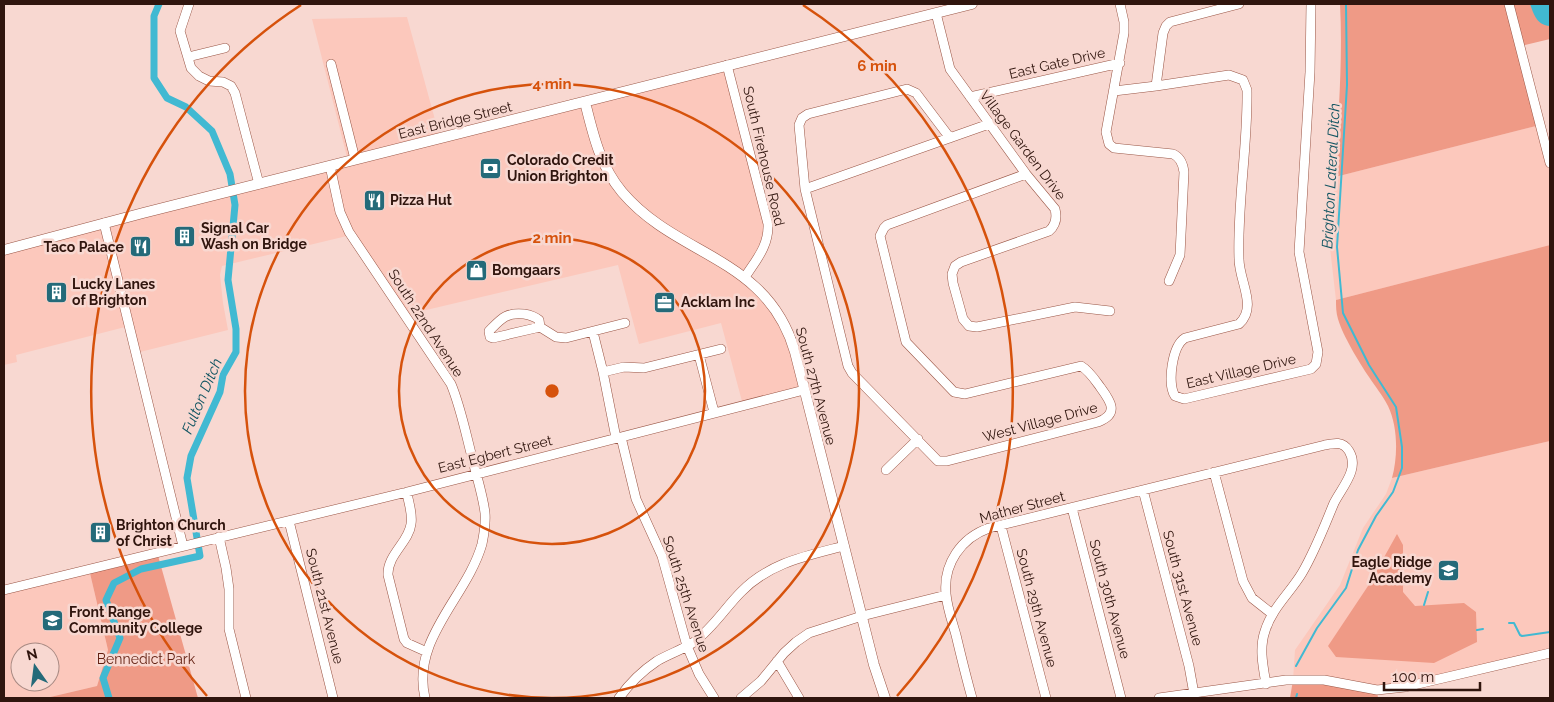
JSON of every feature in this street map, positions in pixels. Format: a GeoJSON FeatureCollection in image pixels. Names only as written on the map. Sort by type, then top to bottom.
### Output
{"type":"FeatureCollection","features":[{"type":"Feature","properties":{"kind":"main road","name":"East Bridge Street"},"geometry":{"type":"LineString","coordinates":[[4,250],[104,223],[972,4]]}},
{"type":"Feature","properties":{"kind":"main road","name":"South 27th Avenue"},"geometry":{"type":"LineString","coordinates":[[585,102],[601,158],[611,176],[628,199],[649,218],[745,277],[769,300],[782,320],[793,344],[874,665],[885,698]]}},
{"type":"Feature","properties":{"kind":"street"},"geometry":{"type":"LineString","coordinates":[[190,4],[180,31],[191,68],[199,76],[209,81],[223,82],[231,86],[235,93],[259,184]]}},
{"type":"Feature","properties":{"kind":"street"},"geometry":{"type":"LineString","coordinates":[[1120,4],[1125,26],[1120,63],[1106,132],[1109,144],[1117,149],[1173,154],[1182,162],[1184,172],[1180,255],[1170,281]]}},
{"type":"Feature","properties":{"kind":"street"},"geometry":{"type":"LineString","coordinates":[[1156,86],[1163,33],[1168,23],[1239,4]]}},
{"type":"Feature","properties":{"kind":"street","name":"East Village Drive"},"geometry":{"type":"LineString","coordinates":[[1114,91],[1229,75],[1243,80],[1247,90],[1239,258],[1248,311],[1245,319],[1239,324],[1185,338],[1179,343],[1170,384],[1173,393],[1179,398],[1188,399],[1311,369],[1316,364],[1318,352],[1299,252],[1310,72],[1311,4]]}},
{"type":"Feature","properties":{"kind":"street"},"geometry":{"type":"LineString","coordinates":[[1509,4],[1550,163]]}},
{"type":"Feature","properties":{"kind":"street","name":"Village Garden Drive"},"geometry":{"type":"LineString","coordinates":[[936,13],[950,69],[1026,174],[1055,209],[1056,214],[1055,223],[1049,231],[961,262],[955,266],[952,277],[963,319],[969,326],[977,327],[1075,307],[1110,312]]}},
{"type":"Feature","properties":{"kind":"street"},"geometry":{"type":"LineString","coordinates":[[188,57],[225,48]]}},
{"type":"Feature","properties":{"kind":"street","name":"East Gate Drive"},"geometry":{"type":"LineString","coordinates":[[970,97],[1120,63]]}},
{"type":"Feature","properties":{"kind":"street"},"geometry":{"type":"LineString","coordinates":[[331,64],[355,160]]}},
{"type":"Feature","properties":{"kind":"street","name":"South Firehouse Road"},"geometry":{"type":"LineString","coordinates":[[727,66],[769,233],[766,244],[745,277]]}},
{"type":"Feature","properties":{"kind":"street","name":"West Village Drive"},"geometry":{"type":"LineString","coordinates":[[950,138],[911,89],[808,114],[802,118],[799,125],[805,190],[849,369],[918,439],[936,460],[943,461],[1098,422],[1108,417],[1111,413],[1110,400],[1087,370],[1081,366],[961,394],[954,392],[905,340],[880,236],[884,228],[887,225],[1026,174]]}},
{"type":"Feature","properties":{"kind":"street"},"geometry":{"type":"LineString","coordinates":[[805,190],[989,124]]}},
{"type":"Feature","properties":{"kind":"street","name":"South 22nd Avenue"},"geometry":{"type":"LineString","coordinates":[[330,166],[340,212],[349,232],[450,384],[460,412],[485,514],[482,544],[473,566],[437,627],[427,652],[423,674],[425,698]]}},
{"type":"Feature","properties":{"kind":"street"},"geometry":{"type":"LineString","coordinates":[[104,223],[188,545]]}},
{"type":"Feature","properties":{"kind":"street"},"geometry":{"type":"LineString","coordinates":[[540,327],[539,320],[533,315],[515,313],[506,315],[489,330],[489,334],[493,338],[540,327],[560,338],[566,338],[625,323]]}},
{"type":"Feature","properties":{"kind":"street","name":"South 25th Avenue"},"geometry":{"type":"LineString","coordinates":[[593,332],[604,372],[618,438],[636,498],[662,556],[687,646],[699,674],[714,698]]}},
{"type":"Feature","properties":{"kind":"street"},"geometry":{"type":"LineString","coordinates":[[604,372],[624,368],[644,368],[721,349]]}},
{"type":"Feature","properties":{"kind":"street"},"geometry":{"type":"LineString","coordinates":[[699,354],[714,412]]}},
{"type":"Feature","properties":{"kind":"street","name":"East Egbert Street"},"geometry":{"type":"LineString","coordinates":[[4,590],[406,492],[804,390]]}},
{"type":"Feature","properties":{"kind":"street"},"geometry":{"type":"LineString","coordinates":[[886,470],[918,439]]}},
{"type":"Feature","properties":{"kind":"street","name":"Mather Street"},"geometry":{"type":"LineString","coordinates":[[972,698],[946,595],[947,570],[958,550],[975,534],[1214,472],[1338,443],[1346,447],[1350,453],[1352,470],[1302,572],[1271,613]]}},
{"type":"Feature","properties":{"kind":"street"},"geometry":{"type":"LineString","coordinates":[[1214,472],[1243,581],[1252,598],[1271,613],[1264,632],[1262,650],[1266,684]]}},
{"type":"Feature","properties":{"kind":"street","name":"South 31st Avenue"},"geometry":{"type":"LineString","coordinates":[[1143,490],[1189,666],[1194,694]]}},
{"type":"Feature","properties":{"kind":"street"},"geometry":{"type":"LineString","coordinates":[[406,492],[411,516],[410,529],[388,566],[388,574],[404,639],[407,643],[427,652]]}},
{"type":"Feature","properties":{"kind":"street","name":"South 30th Avenue"},"geometry":{"type":"LineString","coordinates":[[1072,508],[1121,698]]}},
{"type":"Feature","properties":{"kind":"street","name":"South 21st Avenue"},"geometry":{"type":"LineString","coordinates":[[289,521],[334,698]]}},
{"type":"Feature","properties":{"kind":"street","name":"South 29th Avenue"},"geometry":{"type":"LineString","coordinates":[[1001,526],[1046,698]]}},
{"type":"Feature","properties":{"kind":"street"},"geometry":{"type":"LineString","coordinates":[[219,537],[228,575],[229,629],[246,698]]}},
{"type":"Feature","properties":{"kind":"street"},"geometry":{"type":"LineString","coordinates":[[619,698],[642,672],[704,634],[742,591],[767,571],[792,560],[844,546]]}},
{"type":"Feature","properties":{"kind":"street"},"geometry":{"type":"LineString","coordinates":[[741,698],[761,680],[796,642],[809,633],[862,616],[946,595]]}},
{"type":"Feature","properties":{"kind":"street"},"geometry":{"type":"LineString","coordinates":[[1159,698],[1286,680],[1324,680],[1378,694],[1550,653]]}},
{"type":"Feature","properties":{"kind":"street"},"geometry":{"type":"LineString","coordinates":[[777,661],[798,698]]}},
{"type":"Feature","properties":{"kind":"shaded area"},"geometry":{"type":"Polygon","coordinates":[[[407,17],[440,138],[727,65],[769,233],[745,277],[771,302],[804,390],[743,405],[721,323],[639,344],[618,265],[405,315],[351,235],[222,266],[220,275],[228,330],[136,353],[129,326],[16,355],[17,362],[4,365],[4,250],[348,161],[312,19],[407,17]]]}},
{"type":"Feature","properties":{"kind":"shaded area"},"geometry":{"type":"Polygon","coordinates":[[[1540,125],[1550,163],[1550,245],[1336,300],[1330,248],[1335,177],[1540,125]]]}},
{"type":"Feature","properties":{"kind":"shaded area","name":"Eagle Ridge Academy"},"geometry":{"type":"Polygon","coordinates":[[[1550,441],[1550,653],[1377,690],[1293,680],[1295,650],[1340,585],[1363,528],[1386,494],[1392,478],[1550,441]]]}},
{"type":"Feature","properties":{"kind":"shaded area","name":"Front Range Community College"},"geometry":{"type":"Polygon","coordinates":[[[89,569],[108,650],[97,686],[46,698],[4,698],[4,591],[89,569]]]}},
{"type":"Feature","properties":{"kind":"green space"},"geometry":{"type":"Polygon","coordinates":[[[1340,4],[1550,4],[1550,39],[1521,46],[1540,125],[1335,177],[1341,68],[1340,4]]]}},
{"type":"Feature","properties":{"kind":"green space"},"geometry":{"type":"Polygon","coordinates":[[[1550,245],[1550,441],[1392,478],[1396,442],[1394,423],[1386,402],[1361,364],[1340,326],[1337,317],[1336,300],[1550,245]]]}},
{"type":"Feature","properties":{"kind":"green space"},"geometry":{"type":"Polygon","coordinates":[[[1397,534],[1403,545],[1403,592],[1415,606],[1464,603],[1476,612],[1477,642],[1434,663],[1336,657],[1328,646],[1368,586],[1397,534]]]}},
{"type":"Feature","properties":{"kind":"green space","name":"Bennedict Park"},"geometry":{"type":"Polygon","coordinates":[[[157,552],[198,698],[46,698],[97,686],[108,650],[89,569],[157,552]]]}},
{"type":"Feature","properties":{"kind":"green space"},"geometry":{"type":"Polygon","coordinates":[[[1293,680],[1377,690],[1378,698],[1290,698],[1293,680]]]}},
{"type":"Feature","properties":{"kind":"water"},"geometry":{"type":"Polygon","coordinates":[[[1530,4],[1550,4],[1550,26],[1539,22],[1530,4]]]}},
{"type":"Feature","properties":{"kind":"waterway","name":"Fulton Ditch"},"geometry":{"type":"LineString","coordinates":[[109,698],[103,678],[120,638],[106,600],[114,583],[141,569],[200,556],[187,478],[191,456],[220,392],[223,375],[236,352],[236,329],[228,280],[235,205],[230,174],[212,131],[186,107],[167,98],[154,78],[154,16],[159,4]]}},
{"type":"Feature","properties":{"kind":"waterway","name":"Brighton Lateral Ditch"},"geometry":{"type":"LineString","coordinates":[[1296,666],[1317,628],[1346,588],[1358,550],[1376,516],[1393,492],[1402,468],[1402,447],[1396,407],[1369,365],[1343,313],[1337,247],[1347,85],[1346,4]]}},
{"type":"Feature","properties":{"kind":"waterway"},"geometry":{"type":"LineString","coordinates":[[1424,605],[1428,592]]}},
{"type":"Feature","properties":{"kind":"waterway"},"geometry":{"type":"LineString","coordinates":[[1509,623],[1514,623],[1522,636],[1550,632]]}},
{"type":"Feature","properties":{"kind":"waterway"},"geometry":{"type":"LineString","coordinates":[[1477,630],[1483,629]]}},
{"type":"Feature","properties":{"kind":"waterway","name":"Brighton Lateral Ditch"},"geometry":{"type":"LineString","coordinates":[[1296,698],[1297,694]]}},
{"type":"Feature","properties":{"kind":"place","name":"Colorado Credit Union Brighton"},"geometry":{"type":"Point","coordinates":[491,168]}},
{"type":"Feature","properties":{"kind":"place","name":"Pizza Hut"},"geometry":{"type":"Point","coordinates":[374,200]}},
{"type":"Feature","properties":{"kind":"place","name":"Signal Car Wash on Bridge"},"geometry":{"type":"Point","coordinates":[185,236]}},
{"type":"Feature","properties":{"kind":"place","name":"Taco Palace"},"geometry":{"type":"Point","coordinates":[140,247]}},
{"type":"Feature","properties":{"kind":"place","name":"Bomgaars"},"geometry":{"type":"Point","coordinates":[476,270]}},
{"type":"Feature","properties":{"kind":"place","name":"Lucky Lanes of Brighton"},"geometry":{"type":"Point","coordinates":[56,292]}},
{"type":"Feature","properties":{"kind":"place","name":"Acklam Inc"},"geometry":{"type":"Point","coordinates":[665,302]}},
{"type":"Feature","properties":{"kind":"place","name":"Brighton Church of Christ"},"geometry":{"type":"Point","coordinates":[100,533]}},
{"type":"Feature","properties":{"kind":"place","name":"Eagle Ridge Academy"},"geometry":{"type":"Point","coordinates":[1448,570]}},
{"type":"Feature","properties":{"kind":"place","name":"Front Range Community College"},"geometry":{"type":"Point","coordinates":[53,620]}}]}
